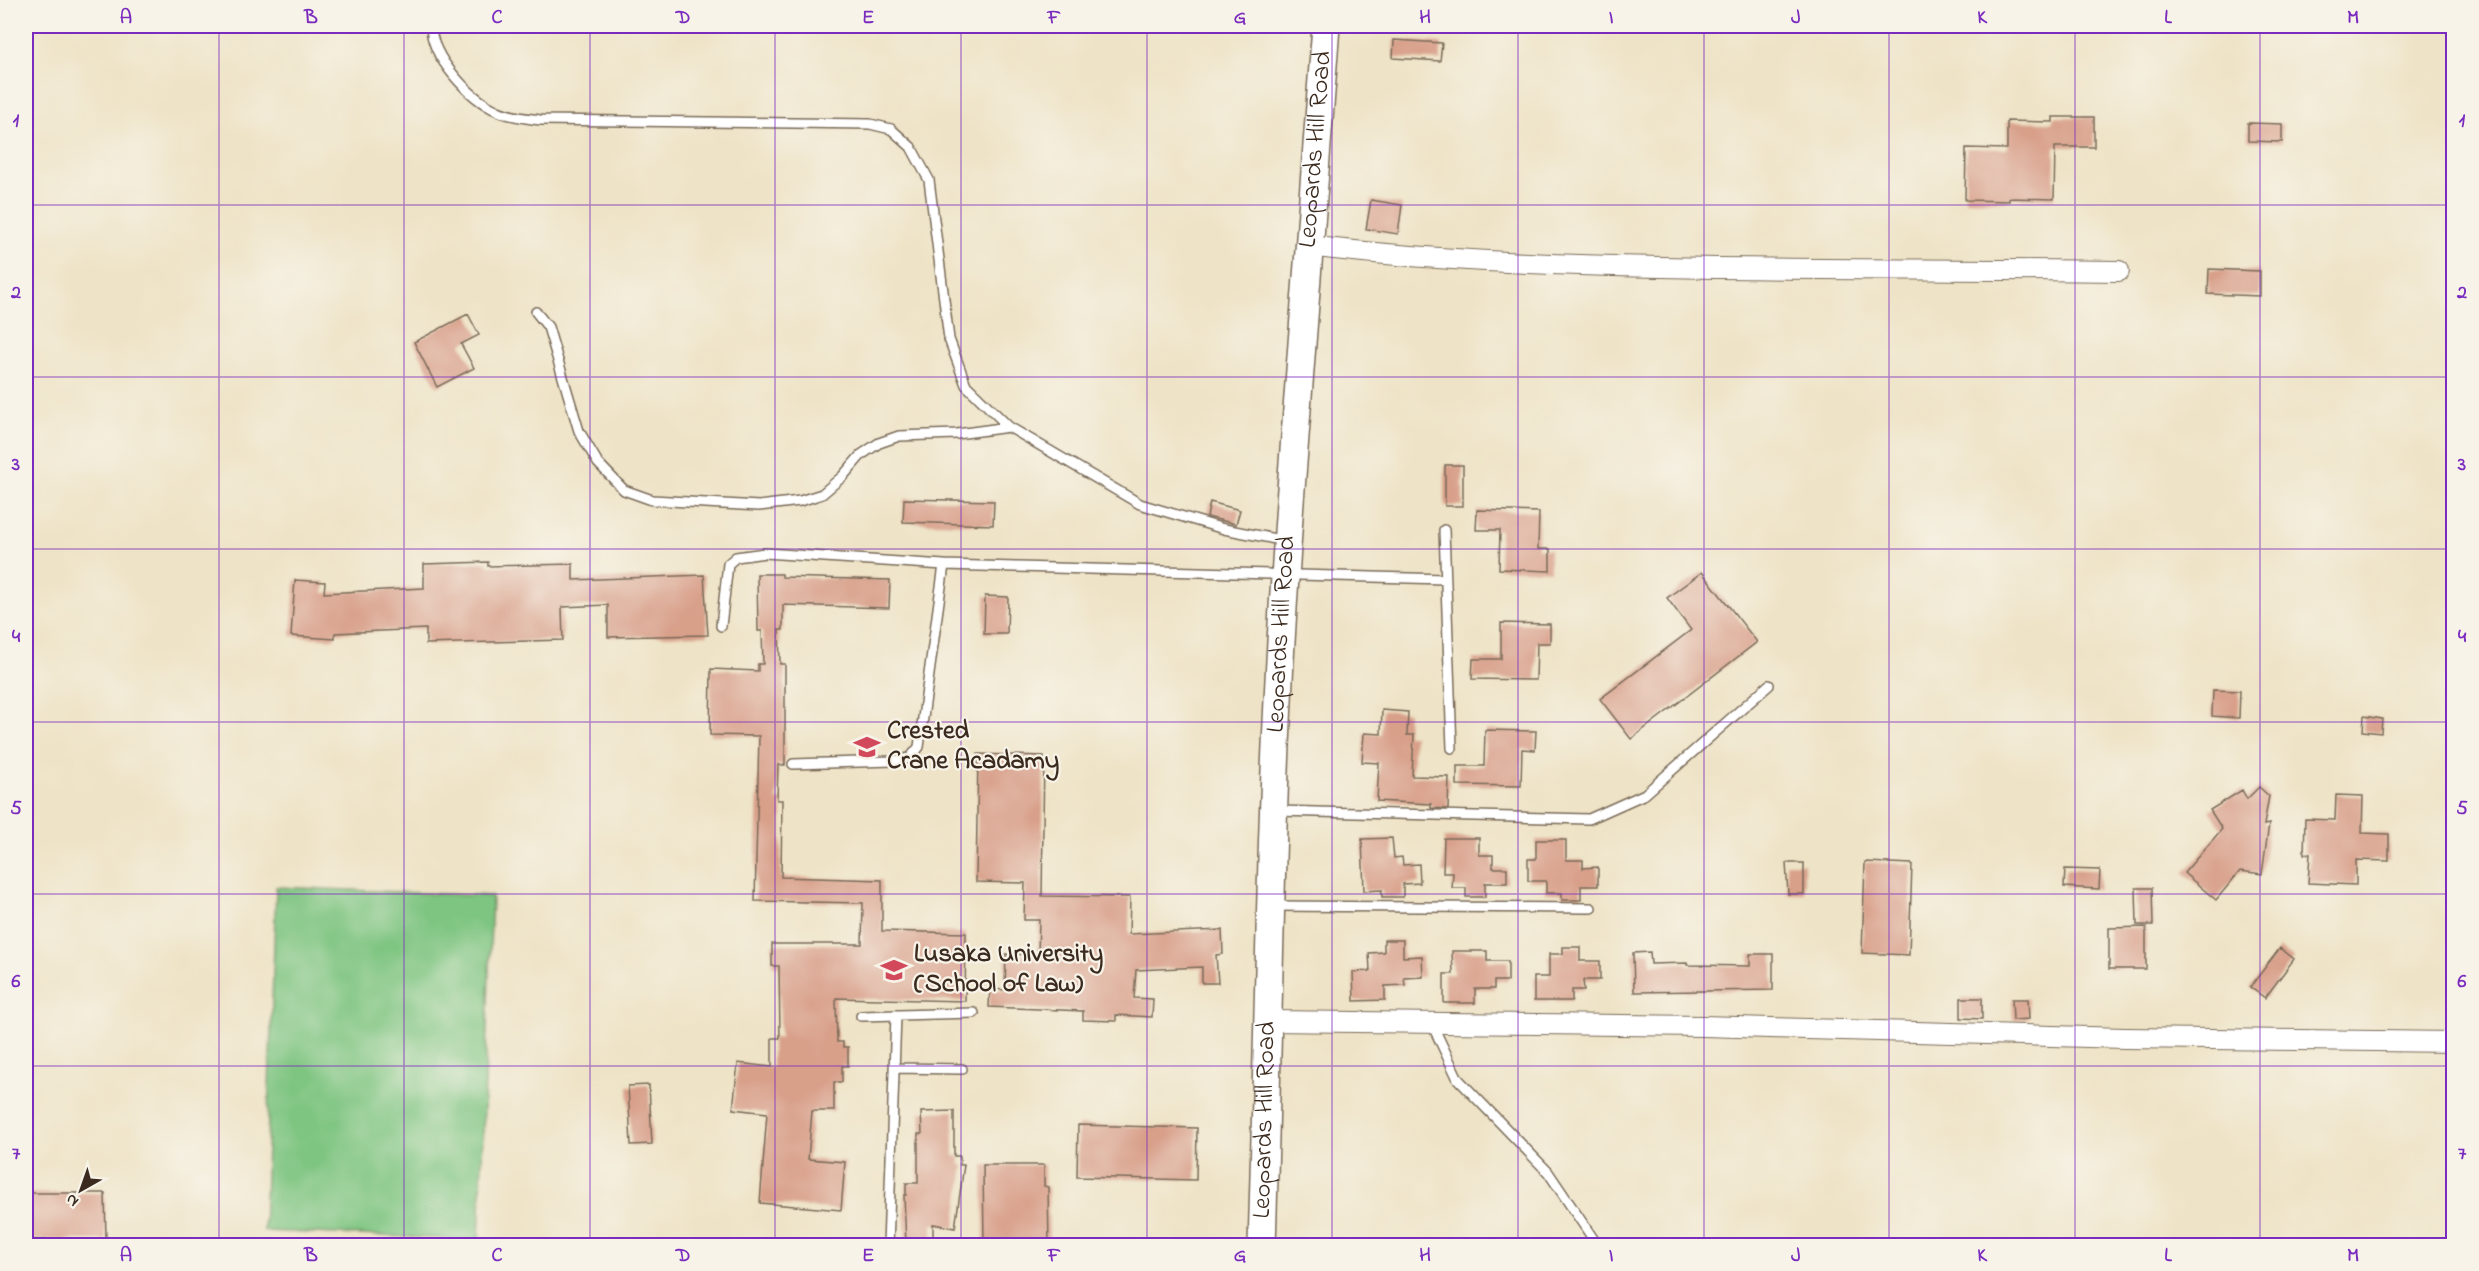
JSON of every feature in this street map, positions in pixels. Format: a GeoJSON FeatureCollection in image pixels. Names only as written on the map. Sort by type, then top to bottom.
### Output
{"type":"FeatureCollection","features":[{"type":"Feature","properties":{"kind":"main road","name":"Leopards Hill Road"},"geometry":{"type":"LineString","coordinates":[[1262,1245],[1275,811],[1285,576],[1326,26]]}},
{"type":"Feature","properties":{"kind":"street"},"geometry":{"type":"LineString","coordinates":[[1308,246],[1383,255],[1524,264],[1779,270],[2119,271]]}},
{"type":"Feature","properties":{"kind":"street"},"geometry":{"type":"LineString","coordinates":[[1269,1021],[1703,1026],[2125,1038],[2454,1042]]}},
{"type":"Feature","properties":{"kind":"lane"},"geometry":{"type":"LineString","coordinates":[[431,26],[431,36],[446,66],[483,102],[497,111],[519,118],[870,124],[891,129],[911,147],[929,180],[949,339],[966,385],[1009,428],[1140,504],[1224,529],[1288,541]]}},
{"type":"Feature","properties":{"kind":"lane"},"geometry":{"type":"LineString","coordinates":[[536,312],[548,327],[579,431],[598,463],[624,489],[652,500],[759,506],[800,501],[822,494],[843,476],[861,455],[879,443],[899,436],[957,434],[1009,428]]}},
{"type":"Feature","properties":{"kind":"lane"},"geometry":{"type":"LineString","coordinates":[[1444,530],[1452,748]]}},
{"type":"Feature","properties":{"kind":"lane"},"geometry":{"type":"LineString","coordinates":[[721,626],[728,564],[736,557],[765,553],[944,565],[1445,579]]}},
{"type":"Feature","properties":{"kind":"lane"},"geometry":{"type":"LineString","coordinates":[[793,764],[893,761],[909,758],[919,747],[944,565]]}},
{"type":"Feature","properties":{"kind":"lane"},"geometry":{"type":"LineString","coordinates":[[1275,811],[1589,819],[1645,794],[1769,686]]}},
{"type":"Feature","properties":{"kind":"lane"},"geometry":{"type":"LineString","coordinates":[[1272,906],[1591,908]]}},
{"type":"Feature","properties":{"kind":"lane"},"geometry":{"type":"LineString","coordinates":[[861,1017],[974,1013]]}},
{"type":"Feature","properties":{"kind":"lane"},"geometry":{"type":"LineString","coordinates":[[888,1245],[896,1016]]}},
{"type":"Feature","properties":{"kind":"lane"},"geometry":{"type":"LineString","coordinates":[[1431,1023],[1458,1079],[1548,1172],[1598,1245]]}},
{"type":"Feature","properties":{"kind":"lane"},"geometry":{"type":"LineString","coordinates":[[894,1068],[962,1069]]}},
{"type":"Feature","properties":{"kind":"green space"},"geometry":{"type":"Polygon","coordinates":[[[276,887],[492,896],[479,1240],[264,1231],[276,887]]]}},
{"type":"Feature","properties":{"kind":"building"},"geometry":{"type":"Polygon","coordinates":[[[1394,40],[1442,43],[1440,61],[1393,58],[1394,40]]]}},
{"type":"Feature","properties":{"kind":"building"},"geometry":{"type":"Polygon","coordinates":[[[2053,117],[2094,117],[2094,147],[2055,147],[2054,199],[1965,200],[1966,148],[2007,149],[2007,121],[2053,122],[2053,117]]]}},
{"type":"Feature","properties":{"kind":"building"},"geometry":{"type":"Polygon","coordinates":[[[2248,123],[2282,124],[2282,142],[2248,141],[2248,123]]]}},
{"type":"Feature","properties":{"kind":"building"},"geometry":{"type":"Polygon","coordinates":[[[1371,200],[1402,205],[1398,234],[1366,229],[1371,200]]]}},
{"type":"Feature","properties":{"kind":"building"},"geometry":{"type":"Polygon","coordinates":[[[2209,269],[2260,271],[2260,296],[2208,294],[2209,269]]]}},
{"type":"Feature","properties":{"kind":"building"},"geometry":{"type":"Polygon","coordinates":[[[468,314],[479,335],[461,344],[474,368],[437,387],[414,342],[468,314]]]}},
{"type":"Feature","properties":{"kind":"building"},"geometry":{"type":"Polygon","coordinates":[[[1445,465],[1463,465],[1463,506],[1445,506],[1445,465]]]}},
{"type":"Feature","properties":{"kind":"building"},"geometry":{"type":"Polygon","coordinates":[[[904,499],[994,501],[993,525],[903,522],[904,499]]]}},
{"type":"Feature","properties":{"kind":"building"},"geometry":{"type":"Polygon","coordinates":[[[1210,502],[1240,510],[1236,524],[1207,517],[1210,502]]]}},
{"type":"Feature","properties":{"kind":"building"},"geometry":{"type":"Polygon","coordinates":[[[1477,510],[1539,512],[1538,549],[1550,549],[1550,571],[1499,569],[1500,530],[1476,530],[1477,510]]]}},
{"type":"Feature","properties":{"kind":"building"},"geometry":{"type":"Polygon","coordinates":[[[488,562],[488,566],[573,564],[573,580],[704,575],[708,635],[608,637],[608,605],[562,607],[563,640],[426,644],[426,629],[335,633],[335,639],[291,636],[295,580],[325,582],[324,593],[424,588],[424,564],[488,562]]]}},
{"type":"Feature","properties":{"kind":"building"},"geometry":{"type":"Polygon","coordinates":[[[1702,572],[1757,642],[1631,739],[1600,699],[1691,630],[1667,598],[1702,572]]]}},
{"type":"Feature","properties":{"kind":"building"},"geometry":{"type":"Polygon","coordinates":[[[757,574],[782,574],[782,577],[890,580],[889,608],[783,605],[783,630],[779,630],[780,664],[785,664],[785,765],[778,765],[777,800],[782,800],[781,877],[882,880],[882,931],[966,933],[965,1001],[836,998],[837,1042],[843,1042],[843,1047],[848,1047],[848,1066],[842,1066],[842,1082],[834,1082],[834,1111],[812,1111],[808,1159],[845,1162],[841,1210],[760,1203],[767,1113],[733,1109],[738,1063],[772,1067],[772,1038],[780,1038],[779,966],[772,966],[772,944],[862,944],[863,903],[755,901],[759,736],[710,735],[711,669],[758,671],[758,664],[763,664],[762,631],[758,631],[757,574]]]}},
{"type":"Feature","properties":{"kind":"building"},"geometry":{"type":"Polygon","coordinates":[[[985,596],[1008,597],[1007,634],[984,634],[985,596]]]}},
{"type":"Feature","properties":{"kind":"building"},"geometry":{"type":"Polygon","coordinates":[[[1501,623],[1550,624],[1550,643],[1537,643],[1536,680],[1472,679],[1473,659],[1501,659],[1501,623]]]}},
{"type":"Feature","properties":{"kind":"building"},"geometry":{"type":"Polygon","coordinates":[[[2213,690],[2240,691],[2239,718],[2212,716],[2213,690]]]}},
{"type":"Feature","properties":{"kind":"building"},"geometry":{"type":"Polygon","coordinates":[[[1382,710],[1408,712],[1407,735],[1414,735],[1412,776],[1449,777],[1448,809],[1431,808],[1431,804],[1377,801],[1379,763],[1362,762],[1364,733],[1381,734],[1382,710]]]}},
{"type":"Feature","properties":{"kind":"building"},"geometry":{"type":"Polygon","coordinates":[[[2364,716],[2382,719],[2381,733],[2363,731],[2364,716]]]}},
{"type":"Feature","properties":{"kind":"building"},"geometry":{"type":"Polygon","coordinates":[[[1485,730],[1536,731],[1535,750],[1522,749],[1521,786],[1457,785],[1457,766],[1484,766],[1485,730]]]}},
{"type":"Feature","properties":{"kind":"building"},"geometry":{"type":"Polygon","coordinates":[[[978,754],[1044,756],[1042,896],[1130,897],[1129,934],[1222,930],[1223,954],[1216,955],[1218,983],[1202,983],[1202,967],[1136,970],[1134,998],[1153,999],[1152,1017],[1116,1015],[1116,1021],[1083,1020],[1083,1011],[989,1007],[990,989],[1005,990],[1006,954],[1038,955],[1039,920],[1024,920],[1025,883],[976,882],[978,754]]]}},
{"type":"Feature","properties":{"kind":"building"},"geometry":{"type":"Polygon","coordinates":[[[2259,787],[2269,796],[2264,825],[2269,824],[2262,874],[2240,871],[2216,900],[2184,873],[2222,829],[2210,810],[2242,790],[2247,799],[2259,787]]]}},
{"type":"Feature","properties":{"kind":"building"},"geometry":{"type":"Polygon","coordinates":[[[2336,795],[2363,796],[2362,833],[2389,834],[2389,861],[2356,860],[2356,885],[2308,883],[2310,854],[2304,854],[2305,819],[2335,820],[2336,795]]]}},
{"type":"Feature","properties":{"kind":"building"},"geometry":{"type":"Polygon","coordinates":[[[1392,838],[1394,858],[1402,857],[1403,865],[1419,864],[1420,883],[1403,884],[1403,897],[1382,897],[1382,890],[1364,891],[1362,839],[1392,838]]]}},
{"type":"Feature","properties":{"kind":"building"},"geometry":{"type":"Polygon","coordinates":[[[1444,838],[1479,838],[1479,855],[1493,855],[1493,868],[1507,868],[1507,883],[1485,883],[1485,897],[1466,897],[1466,888],[1452,888],[1453,873],[1443,873],[1444,838]]]}},
{"type":"Feature","properties":{"kind":"building"},"geometry":{"type":"Polygon","coordinates":[[[1536,840],[1566,840],[1566,860],[1583,860],[1583,868],[1598,867],[1598,886],[1581,886],[1581,900],[1562,900],[1562,893],[1546,893],[1546,881],[1528,881],[1528,859],[1536,859],[1536,840]]]}},
{"type":"Feature","properties":{"kind":"building"},"geometry":{"type":"Polygon","coordinates":[[[1865,862],[1912,864],[1909,955],[1862,953],[1865,862]]]}},
{"type":"Feature","properties":{"kind":"building"},"geometry":{"type":"Polygon","coordinates":[[[1786,863],[1804,863],[1804,894],[1788,894],[1786,863]]]}},
{"type":"Feature","properties":{"kind":"building"},"geometry":{"type":"Polygon","coordinates":[[[2065,869],[2100,870],[2099,889],[2064,887],[2065,869]]]}},
{"type":"Feature","properties":{"kind":"building"},"geometry":{"type":"Polygon","coordinates":[[[2136,888],[2152,888],[2153,925],[2137,925],[2136,888]]]}},
{"type":"Feature","properties":{"kind":"building"},"geometry":{"type":"Polygon","coordinates":[[[2146,927],[2146,969],[2109,969],[2109,928],[2146,927]]]}},
{"type":"Feature","properties":{"kind":"building"},"geometry":{"type":"Polygon","coordinates":[[[1384,940],[1403,940],[1403,957],[1422,956],[1423,977],[1404,978],[1405,985],[1385,986],[1385,1000],[1354,1001],[1353,972],[1370,971],[1369,953],[1384,952],[1384,940]]]}},
{"type":"Feature","properties":{"kind":"building"},"geometry":{"type":"Polygon","coordinates":[[[1563,947],[1580,947],[1580,961],[1600,961],[1600,980],[1583,980],[1584,990],[1572,990],[1572,1001],[1534,1001],[1534,977],[1549,977],[1549,954],[1563,954],[1563,947]]]}},
{"type":"Feature","properties":{"kind":"building"},"geometry":{"type":"Polygon","coordinates":[[[2280,948],[2294,959],[2265,998],[2250,987],[2280,948]]]}},
{"type":"Feature","properties":{"kind":"building"},"geometry":{"type":"Polygon","coordinates":[[[1452,951],[1487,951],[1487,961],[1508,961],[1508,981],[1494,981],[1494,989],[1475,989],[1475,1003],[1444,1003],[1444,974],[1453,974],[1452,951]]]}},
{"type":"Feature","properties":{"kind":"building"},"geometry":{"type":"Polygon","coordinates":[[[1650,952],[1651,964],[1687,963],[1687,965],[1750,966],[1750,954],[1773,954],[1773,990],[1634,992],[1633,953],[1650,952]]]}},
{"type":"Feature","properties":{"kind":"building"},"geometry":{"type":"Polygon","coordinates":[[[1961,998],[1982,998],[1982,1019],[1961,1018],[1961,998]]]}},
{"type":"Feature","properties":{"kind":"building"},"geometry":{"type":"Polygon","coordinates":[[[2012,999],[2028,999],[2029,1019],[2013,1020],[2012,999]]]}},
{"type":"Feature","properties":{"kind":"building"},"geometry":{"type":"Polygon","coordinates":[[[649,1085],[652,1144],[631,1145],[628,1086],[649,1085]]]}},
{"type":"Feature","properties":{"kind":"building"},"geometry":{"type":"Polygon","coordinates":[[[954,1111],[954,1156],[960,1156],[960,1165],[964,1165],[955,1228],[933,1224],[933,1245],[906,1245],[904,1195],[906,1195],[906,1183],[918,1183],[918,1134],[922,1134],[921,1112],[954,1111]]]}},
{"type":"Feature","properties":{"kind":"building"},"geometry":{"type":"Polygon","coordinates":[[[1078,1125],[1197,1128],[1196,1180],[1077,1177],[1078,1125]]]}},
{"type":"Feature","properties":{"kind":"building"},"geometry":{"type":"Polygon","coordinates":[[[983,1165],[1044,1165],[1044,1186],[1048,1187],[1049,1245],[984,1245],[983,1165]]]}},
{"type":"Feature","properties":{"kind":"building"},"geometry":{"type":"Polygon","coordinates":[[[26,1193],[105,1193],[106,1240],[26,1240],[26,1193]]]}},
{"type":"Feature","properties":{"kind":"place","name":"Crested Crane Acadamy"},"geometry":{"type":"Point","coordinates":[867,747]}},
{"type":"Feature","properties":{"kind":"place","name":"Lusaka University (School of Law)"},"geometry":{"type":"Point","coordinates":[894,970]}}]}
